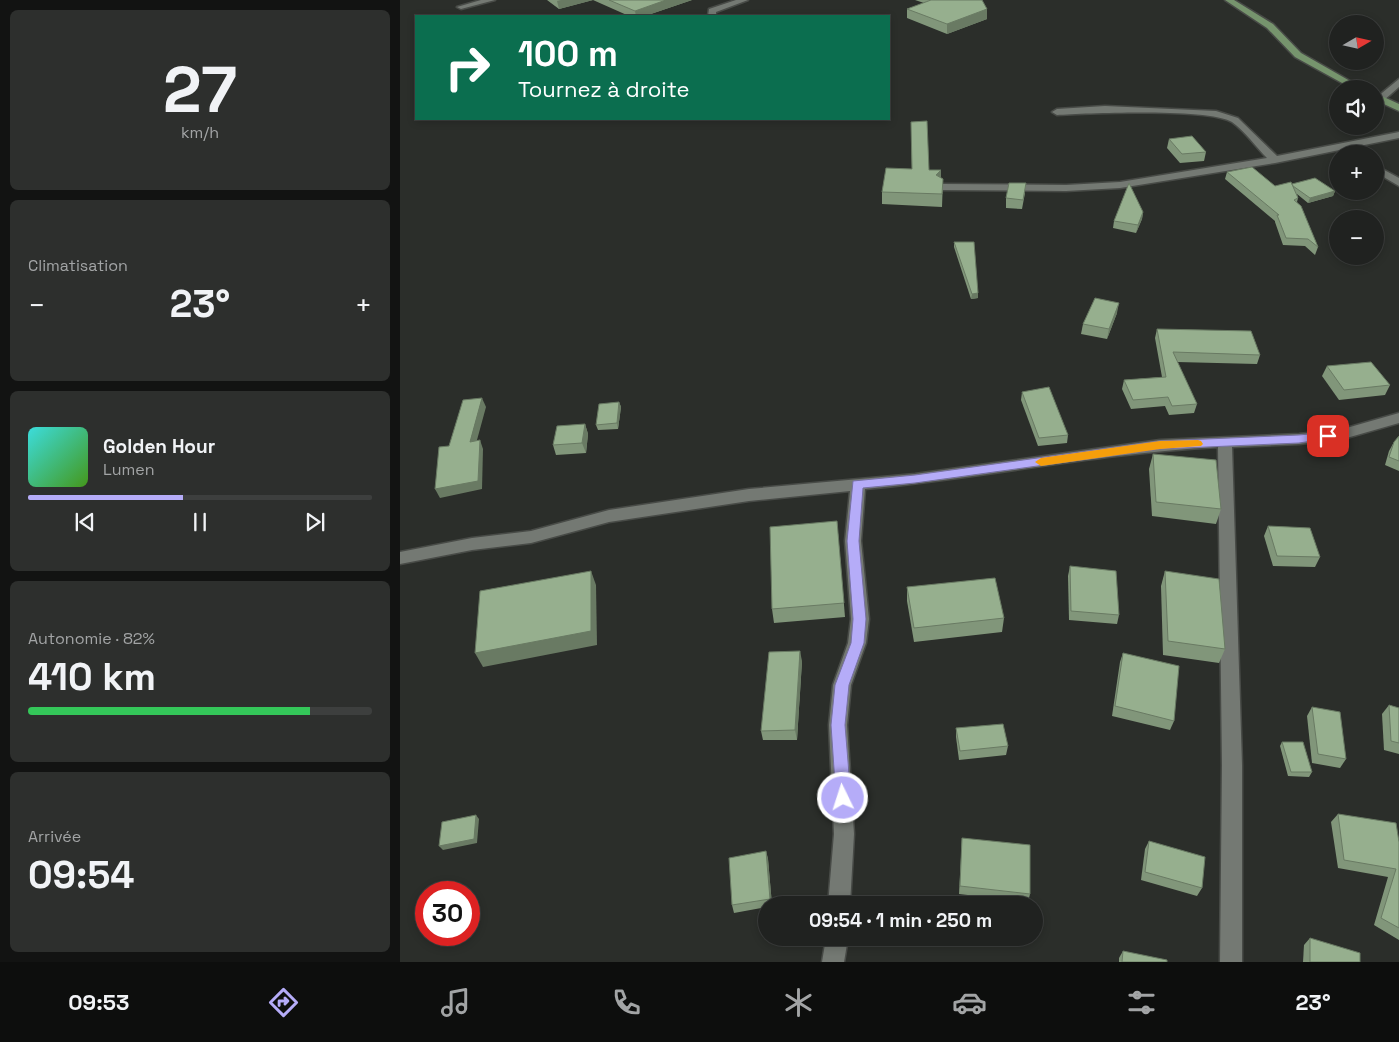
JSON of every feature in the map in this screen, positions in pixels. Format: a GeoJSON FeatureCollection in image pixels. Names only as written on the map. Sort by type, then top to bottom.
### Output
{"type":"FeatureCollection","features":[{"type":"Feature","properties":{"kind":"main road"},"geometry":{"type":"LineString","coordinates":[[1228,0],[1270,26],[1298,55],[1344,80]]}},
{"type":"Feature","properties":{"kind":"main road"},"geometry":{"type":"LineString","coordinates":[[1384,100],[1399,108]]}},
{"type":"Feature","properties":{"kind":"street"},"geometry":{"type":"LineString","coordinates":[[461,7],[491,0]]}},
{"type":"Feature","properties":{"kind":"street"},"geometry":{"type":"LineString","coordinates":[[712,15],[712,11],[716,9],[744,0]]}},
{"type":"Feature","properties":{"kind":"street"},"geometry":{"type":"LineString","coordinates":[[1384,93],[1399,82]]}},
{"type":"Feature","properties":{"kind":"street"},"geometry":{"type":"LineString","coordinates":[[1057,112],[1105,109],[1213,113],[1235,120],[1275,160]]}},
{"type":"Feature","properties":{"kind":"street"},"geometry":{"type":"LineString","coordinates":[[1351,145],[1399,135]]}},
{"type":"Feature","properties":{"kind":"street"},"geometry":{"type":"LineString","coordinates":[[942,188],[998,186],[1092,188],[1157,180],[1329,149]]}},
{"type":"Feature","properties":{"kind":"street"},"geometry":{"type":"LineString","coordinates":[[1384,174],[1399,183]]}},
{"type":"Feature","properties":{"kind":"street"},"geometry":{"type":"LineString","coordinates":[[400,558],[456,547],[531,536],[609,516],[780,491],[915,479],[1160,445],[1299,439],[1343,434],[1399,418]]}},
{"type":"Feature","properties":{"kind":"street"},"geometry":{"type":"LineString","coordinates":[[1225,442],[1232,766],[1231,962]]}},
{"type":"Feature","properties":{"kind":"street"},"geometry":{"type":"LineString","coordinates":[[840,896],[844,834],[838,725],[842,685],[857,643],[860,619],[853,541],[858,484]]}},
{"type":"Feature","properties":{"kind":"street"},"geometry":{"type":"LineString","coordinates":[[834,962],[836,946]]}},
{"type":"Feature","properties":{"kind":"building"},"geometry":{"type":"Polygon","coordinates":[[[609,0],[666,0],[635,11],[609,0]]]}},
{"type":"Feature","properties":{"kind":"building"},"geometry":{"type":"Polygon","coordinates":[[[931,0],[982,0],[987,9],[947,24],[907,9],[931,0]]]}},
{"type":"Feature","properties":{"kind":"building"},"geometry":{"type":"Polygon","coordinates":[[[927,121],[929,170],[941,170],[936,175],[943,179],[942,194],[882,192],[886,168],[912,169],[911,122],[927,121]]]}},
{"type":"Feature","properties":{"kind":"building"},"geometry":{"type":"Polygon","coordinates":[[[1192,136],[1206,152],[1182,154],[1169,139],[1192,136]]]}},
{"type":"Feature","properties":{"kind":"building"},"geometry":{"type":"Polygon","coordinates":[[[1252,167],[1275,186],[1291,182],[1298,198],[1294,200],[1301,206],[1318,247],[1308,239],[1286,238],[1277,215],[1279,215],[1227,172],[1252,167]]]}},
{"type":"Feature","properties":{"kind":"building"},"geometry":{"type":"Polygon","coordinates":[[[1315,178],[1329,187],[1329,193],[1310,198],[1292,184],[1315,178]]]}},
{"type":"Feature","properties":{"kind":"building"},"geometry":{"type":"Polygon","coordinates":[[[1009,183],[1026,183],[1023,200],[1006,198],[1009,183]]]}},
{"type":"Feature","properties":{"kind":"building"},"geometry":{"type":"Polygon","coordinates":[[[1129,183],[1143,212],[1138,225],[1114,221],[1129,183]]]}},
{"type":"Feature","properties":{"kind":"building"},"geometry":{"type":"Polygon","coordinates":[[[954,242],[974,242],[978,293],[972,294],[954,242]]]}},
{"type":"Feature","properties":{"kind":"building"},"geometry":{"type":"Polygon","coordinates":[[[1095,298],[1119,303],[1109,329],[1083,324],[1095,298]]]}},
{"type":"Feature","properties":{"kind":"building"},"geometry":{"type":"Polygon","coordinates":[[[1157,329],[1251,331],[1260,355],[1173,352],[1197,404],[1172,406],[1168,397],[1133,400],[1124,380],[1166,377],[1157,329]]]}},
{"type":"Feature","properties":{"kind":"building"},"geometry":{"type":"Polygon","coordinates":[[[1371,362],[1390,385],[1344,390],[1327,366],[1371,362]]]}},
{"type":"Feature","properties":{"kind":"building"},"geometry":{"type":"Polygon","coordinates":[[[1049,387],[1068,435],[1039,438],[1022,392],[1049,387]]]}},
{"type":"Feature","properties":{"kind":"building"},"geometry":{"type":"Polygon","coordinates":[[[482,398],[470,442],[480,440],[478,481],[435,489],[439,447],[449,446],[463,400],[482,398]]]}},
{"type":"Feature","properties":{"kind":"building"},"geometry":{"type":"Polygon","coordinates":[[[619,402],[617,423],[596,425],[599,404],[619,402]]]}},
{"type":"Feature","properties":{"kind":"building"},"geometry":{"type":"Polygon","coordinates":[[[585,424],[582,443],[553,445],[557,426],[585,424]]]}},
{"type":"Feature","properties":{"kind":"building"},"geometry":{"type":"Polygon","coordinates":[[[1399,436],[1399,461],[1389,457],[1394,442],[1399,436]]]}},
{"type":"Feature","properties":{"kind":"building"},"geometry":{"type":"Polygon","coordinates":[[[1153,454],[1216,460],[1221,509],[1156,502],[1153,454]]]}},
{"type":"Feature","properties":{"kind":"building"},"geometry":{"type":"Polygon","coordinates":[[[837,521],[844,603],[772,609],[770,527],[837,521]]]}},
{"type":"Feature","properties":{"kind":"building"},"geometry":{"type":"Polygon","coordinates":[[[1268,526],[1310,528],[1320,557],[1277,556],[1268,526]]]}},
{"type":"Feature","properties":{"kind":"building"},"geometry":{"type":"Polygon","coordinates":[[[1070,566],[1116,571],[1119,615],[1071,611],[1070,566]]]}},
{"type":"Feature","properties":{"kind":"building"},"geometry":{"type":"Polygon","coordinates":[[[591,571],[591,631],[475,653],[480,591],[591,571]]]}},
{"type":"Feature","properties":{"kind":"building"},"geometry":{"type":"Polygon","coordinates":[[[1165,571],[1219,579],[1225,649],[1168,641],[1165,571]]]}},
{"type":"Feature","properties":{"kind":"building"},"geometry":{"type":"Polygon","coordinates":[[[995,578],[1004,618],[914,628],[907,587],[995,578]]]}},
{"type":"Feature","properties":{"kind":"building"},"geometry":{"type":"Polygon","coordinates":[[[800,651],[795,730],[761,731],[769,652],[800,651]]]}},
{"type":"Feature","properties":{"kind":"building"},"geometry":{"type":"Polygon","coordinates":[[[1123,653],[1179,666],[1174,721],[1115,706],[1123,653]]]}},
{"type":"Feature","properties":{"kind":"building"},"geometry":{"type":"Polygon","coordinates":[[[1389,705],[1399,708],[1399,743],[1391,741],[1389,705]]]}},
{"type":"Feature","properties":{"kind":"building"},"geometry":{"type":"Polygon","coordinates":[[[1312,707],[1340,712],[1346,759],[1318,754],[1312,707]]]}},
{"type":"Feature","properties":{"kind":"building"},"geometry":{"type":"Polygon","coordinates":[[[1003,724],[1008,746],[960,751],[956,728],[1003,724]]]}},
{"type":"Feature","properties":{"kind":"building"},"geometry":{"type":"Polygon","coordinates":[[[1282,742],[1303,742],[1312,772],[1291,772],[1282,742]]]}},
{"type":"Feature","properties":{"kind":"building"},"geometry":{"type":"Polygon","coordinates":[[[1338,814],[1396,823],[1399,842],[1399,928],[1381,918],[1396,869],[1344,860],[1338,814]]]}},
{"type":"Feature","properties":{"kind":"building"},"geometry":{"type":"Polygon","coordinates":[[[476,815],[474,839],[439,846],[442,822],[476,815]]]}},
{"type":"Feature","properties":{"kind":"building"},"geometry":{"type":"Polygon","coordinates":[[[962,838],[1030,845],[1030,894],[960,886],[962,838]]]}},
{"type":"Feature","properties":{"kind":"building"},"geometry":{"type":"Polygon","coordinates":[[[1149,841],[1205,857],[1202,888],[1145,872],[1149,841]]]}},
{"type":"Feature","properties":{"kind":"building"},"geometry":{"type":"Polygon","coordinates":[[[766,851],[770,896],[758,896],[758,901],[732,905],[729,858],[766,851]]]}},
{"type":"Feature","properties":{"kind":"building"},"geometry":{"type":"Polygon","coordinates":[[[1310,938],[1360,953],[1360,962],[1310,962],[1310,938]]]}},
{"type":"Feature","properties":{"kind":"building"},"geometry":{"type":"Polygon","coordinates":[[[1123,951],[1167,960],[1167,962],[1122,962],[1123,951]]]}},
{"type":"Feature","properties":{"kind":"slow traffic"},"geometry":{"type":"LineString","coordinates":[[1041,462],[1160,445],[1198,444]]}},
{"type":"Feature","properties":{"kind":"route"},"geometry":{"type":"LineString","coordinates":[[843,798],[838,725],[839,702],[842,685],[857,643],[860,619],[853,541],[858,484],[915,479],[1160,445],[1328,436]]}}]}
